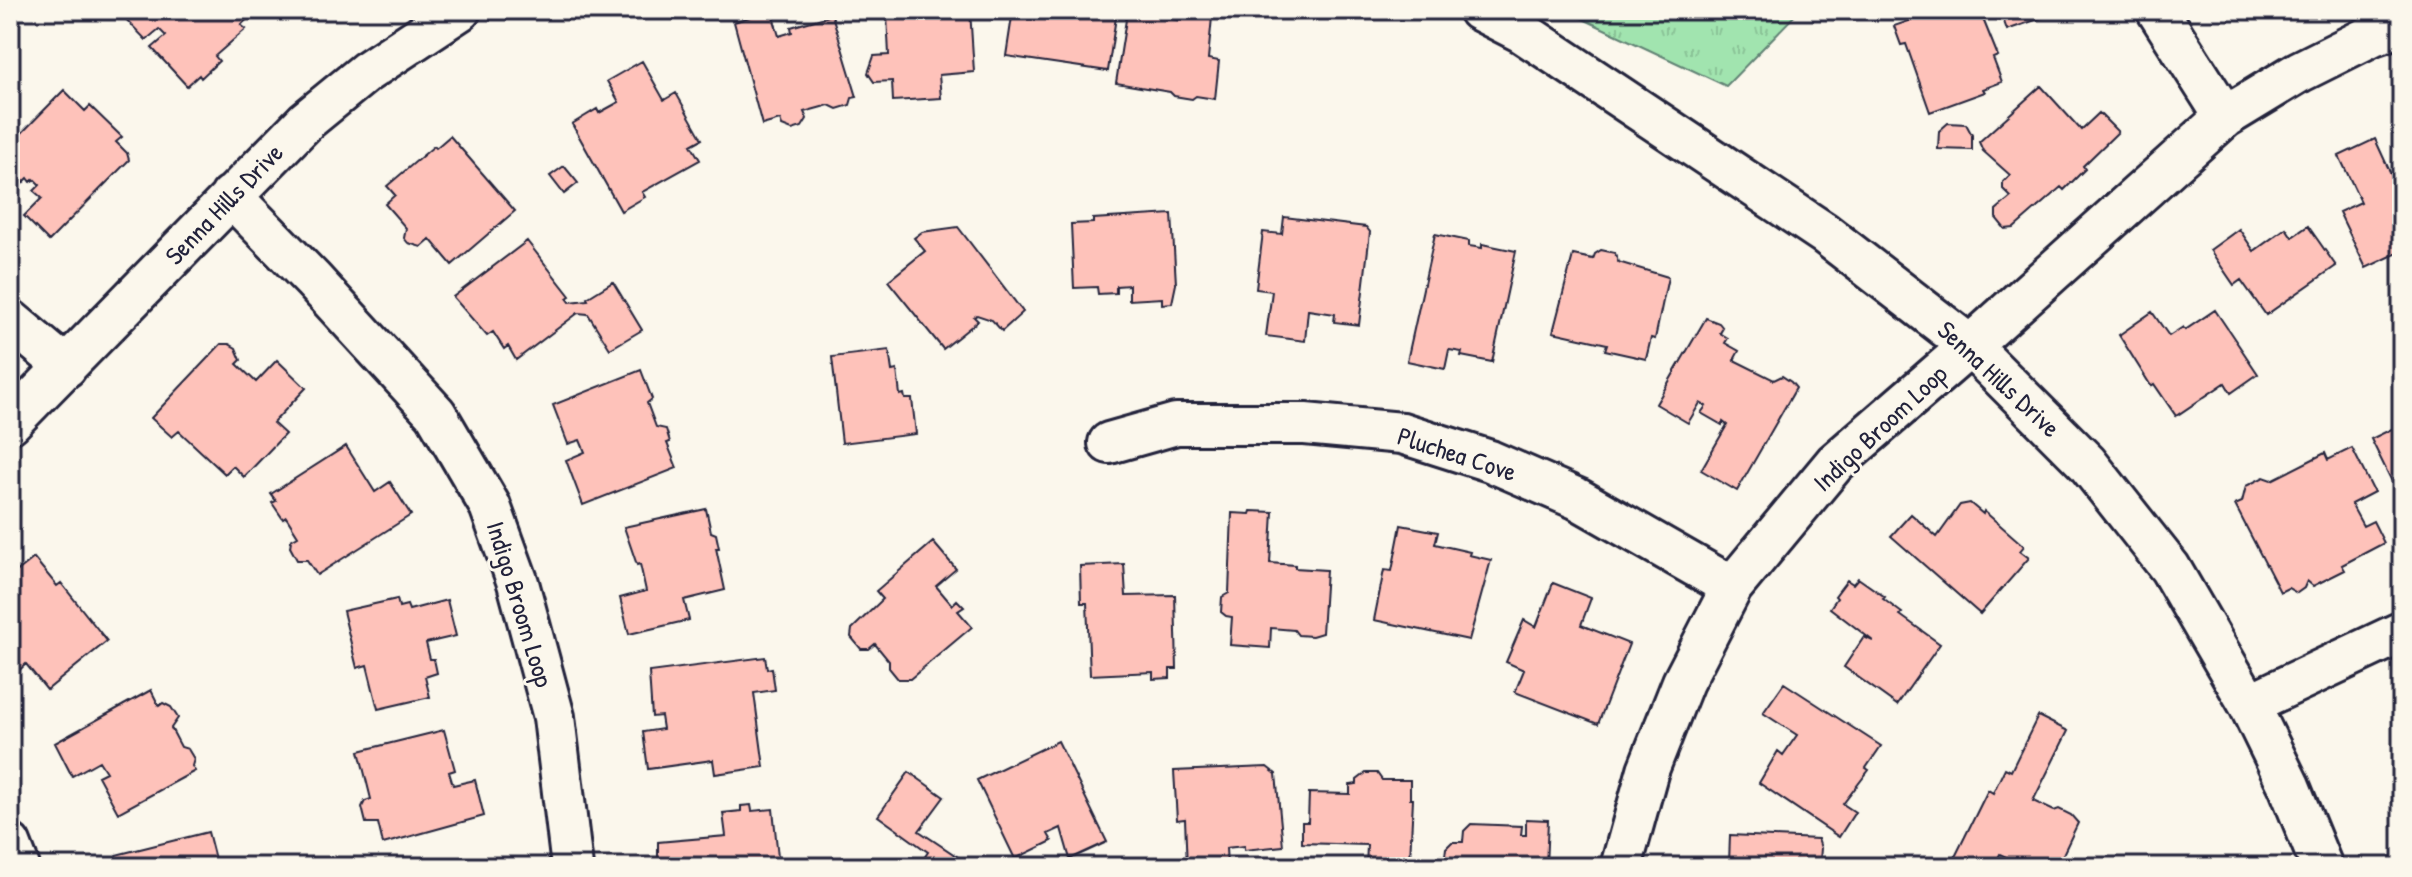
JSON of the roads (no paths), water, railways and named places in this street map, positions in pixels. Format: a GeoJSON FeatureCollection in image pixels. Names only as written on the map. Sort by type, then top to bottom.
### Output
{"type":"FeatureCollection","features":[{"type":"Feature","properties":{"kind":"street","name":"Senna Hills Drive"},"geometry":{"type":"LineString","coordinates":[[10,423],[306,121],[366,72],[460,10]]}},
{"type":"Feature","properties":{"kind":"street","name":"Senna Hills Drive"},"geometry":{"type":"LineString","coordinates":[[1479,10],[1522,32],[1824,233],[1970,346],[2087,463],[2170,568],[2249,704],[2289,786],[2322,867]]}},
{"type":"Feature","properties":{"kind":"street"},"geometry":{"type":"LineString","coordinates":[[2157,10],[2225,117]]}},
{"type":"Feature","properties":{"kind":"street","name":"Indigo Broom Loop"},"geometry":{"type":"LineString","coordinates":[[1621,867],[1654,755],[1683,682],[1732,587],[1835,463],[2225,117],[2299,72],[2373,35],[2402,25]]}},
{"type":"Feature","properties":{"kind":"street","name":"Indigo Broom Loop"},"geometry":{"type":"LineString","coordinates":[[231,196],[436,414],[490,506],[518,583],[554,717],[572,867]]}},
{"type":"Feature","properties":{"kind":"street"},"geometry":{"type":"LineString","coordinates":[[10,320],[66,367]]}},
{"type":"Feature","properties":{"kind":"street","name":"Pluchea Cove"},"geometry":{"type":"LineString","coordinates":[[1109,443],[1176,424],[1305,424],[1402,433],[1490,461],[1578,499],[1732,587]]}},
{"type":"Feature","properties":{"kind":"street"},"geometry":{"type":"LineString","coordinates":[[2249,704],[2402,632]]}},
{"type":"Feature","properties":{"kind":"street"},"geometry":{"type":"LineString","coordinates":[[10,844],[19,867]]}}]}
